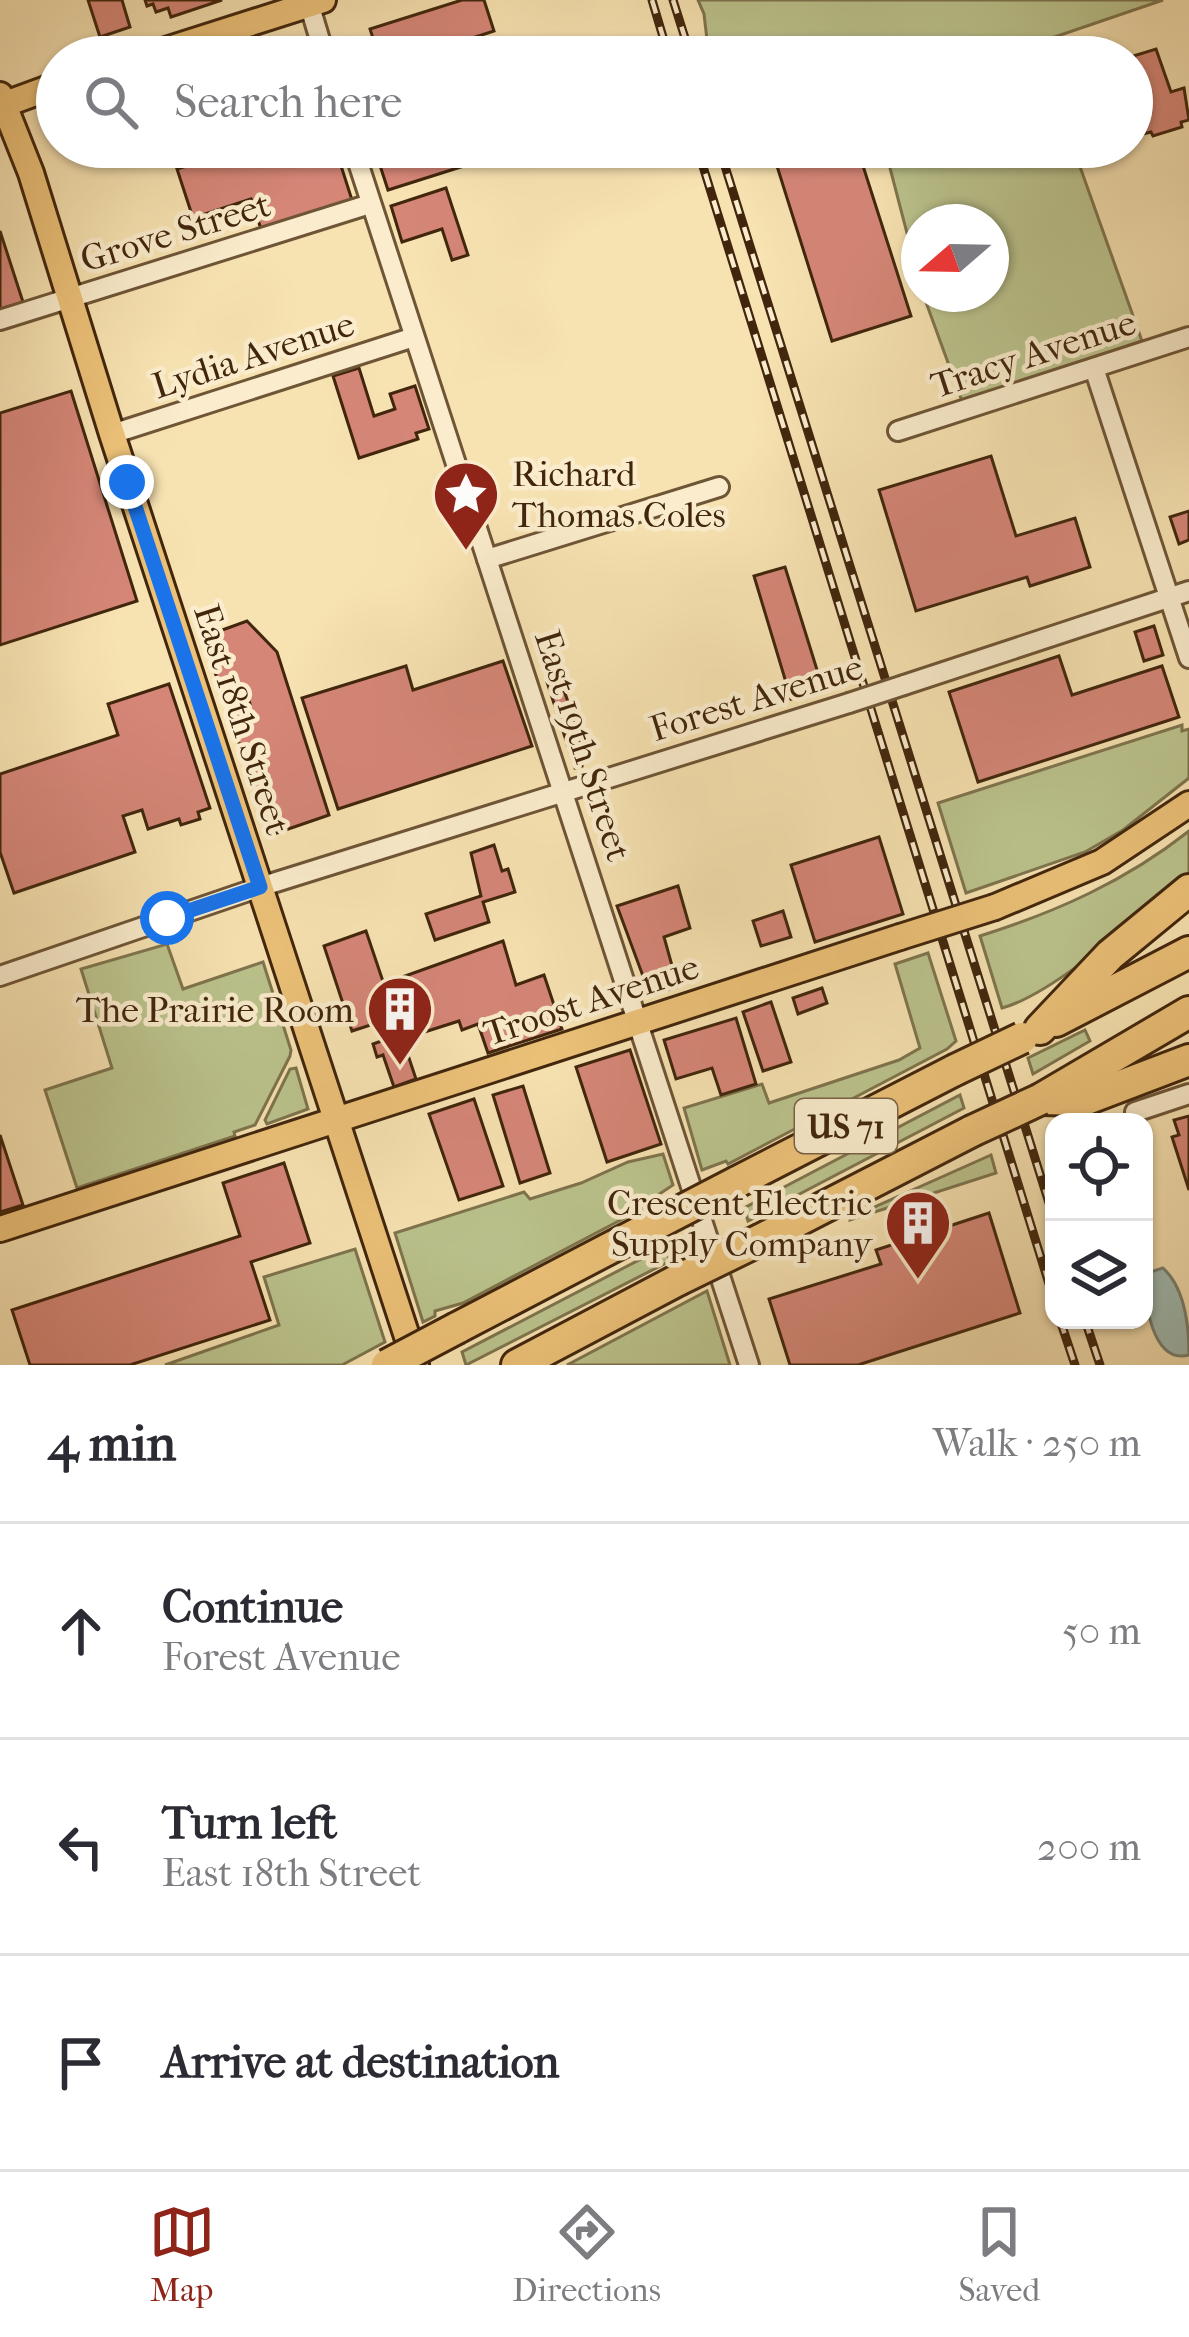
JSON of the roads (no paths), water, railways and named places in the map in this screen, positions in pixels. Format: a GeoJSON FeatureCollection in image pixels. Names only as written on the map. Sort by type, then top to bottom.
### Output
{"type":"FeatureCollection","features":[{"type":"Feature","properties":{"kind":"highway"},"geometry":{"type":"LineString","coordinates":[[1031,1033],[1109,955],[1189,890]]}},
{"type":"Feature","properties":{"kind":"highway","name":"US 71"},"geometry":{"type":"LineString","coordinates":[[387,1365],[1189,952]]}},
{"type":"Feature","properties":{"kind":"highway","name":"US 71"},"geometry":{"type":"LineString","coordinates":[[517,1365],[1041,1099],[1189,1012]]}},
{"type":"Feature","properties":{"kind":"highway"},"geometry":{"type":"LineString","coordinates":[[1041,1099],[1084,1100],[1189,1060]]}},
{"type":"Feature","properties":{"kind":"main road"},"geometry":{"type":"LineString","coordinates":[[209,36],[313,2]]}},
{"type":"Feature","properties":{"kind":"main road"},"geometry":{"type":"LineString","coordinates":[[1,101],[36,91]]}},
{"type":"Feature","properties":{"kind":"main road","name":"East 18th Street"},"geometry":{"type":"LineString","coordinates":[[1,101],[31,173],[417,1365]]}},
{"type":"Feature","properties":{"kind":"main road"},"geometry":{"type":"LineString","coordinates":[[0,166],[15,163],[31,173]]}},
{"type":"Feature","properties":{"kind":"main road","name":"Troost Avenue"},"geometry":{"type":"LineString","coordinates":[[0,1229],[995,907],[1102,862],[1189,804]]}},
{"type":"Feature","properties":{"kind":"street"},"geometry":{"type":"LineString","coordinates":[[313,2],[320,36]]}},
{"type":"Feature","properties":{"kind":"street","name":"East 19th Street"},"geometry":{"type":"LineString","coordinates":[[359,168],[749,1365]]}},
{"type":"Feature","properties":{"kind":"street","name":"Grove Street"},"geometry":{"type":"LineString","coordinates":[[0,320],[370,204]]}},
{"type":"Feature","properties":{"kind":"street","name":"Lydia Avenue"},"geometry":{"type":"LineString","coordinates":[[112,434],[415,337]]}},
{"type":"Feature","properties":{"kind":"street","name":"Tracy Avenue"},"geometry":{"type":"LineString","coordinates":[[898,431],[1189,337]]}},
{"type":"Feature","properties":{"kind":"street"},"geometry":{"type":"LineString","coordinates":[[1094,368],[1189,658]]}},
{"type":"Feature","properties":{"kind":"street"},"geometry":{"type":"LineString","coordinates":[[487,559],[718,487]]}},
{"type":"Feature","properties":{"kind":"street","name":"Forest Avenue"},"geometry":{"type":"LineString","coordinates":[[0,976],[260,887],[1189,591]]}},
{"type":"Feature","properties":{"kind":"street"},"geometry":{"type":"LineString","coordinates":[[1135,1112],[1189,1094]]}},
{"type":"Feature","properties":{"kind":"water"},"geometry":{"type":"Polygon","coordinates":[[[1163,1268],[1181,1297],[1189,1355],[1166,1350],[1153,1328],[1153,1271],[1163,1268]]]}},
{"type":"Feature","properties":{"kind":"railway"},"geometry":{"type":"LineString","coordinates":[[652,0],[663,36]]}},
{"type":"Feature","properties":{"kind":"railway"},"geometry":{"type":"LineString","coordinates":[[673,0],[684,36]]}},
{"type":"Feature","properties":{"kind":"railway"},"geometry":{"type":"LineString","coordinates":[[704,168],[1045,1271]]}},
{"type":"Feature","properties":{"kind":"railway"},"geometry":{"type":"LineString","coordinates":[[726,168],[1045,1190]]}},
{"type":"Feature","properties":{"kind":"railway"},"geometry":{"type":"LineString","coordinates":[[1063,1329],[1075,1365]]}},
{"type":"Feature","properties":{"kind":"railway"},"geometry":{"type":"LineString","coordinates":[[1088,1329],[1100,1365]]}},
{"type":"Feature","properties":{"kind":"place","name":"Richard Thomas Coles"},"geometry":{"type":"Point","coordinates":[466,553]}},
{"type":"Feature","properties":{"kind":"place","name":"The Prairie Room"},"geometry":{"type":"Point","coordinates":[400,1068]}},
{"type":"Feature","properties":{"kind":"place","name":"Crescent Electric Supply Company"},"geometry":{"type":"Point","coordinates":[918,1282]}}]}
